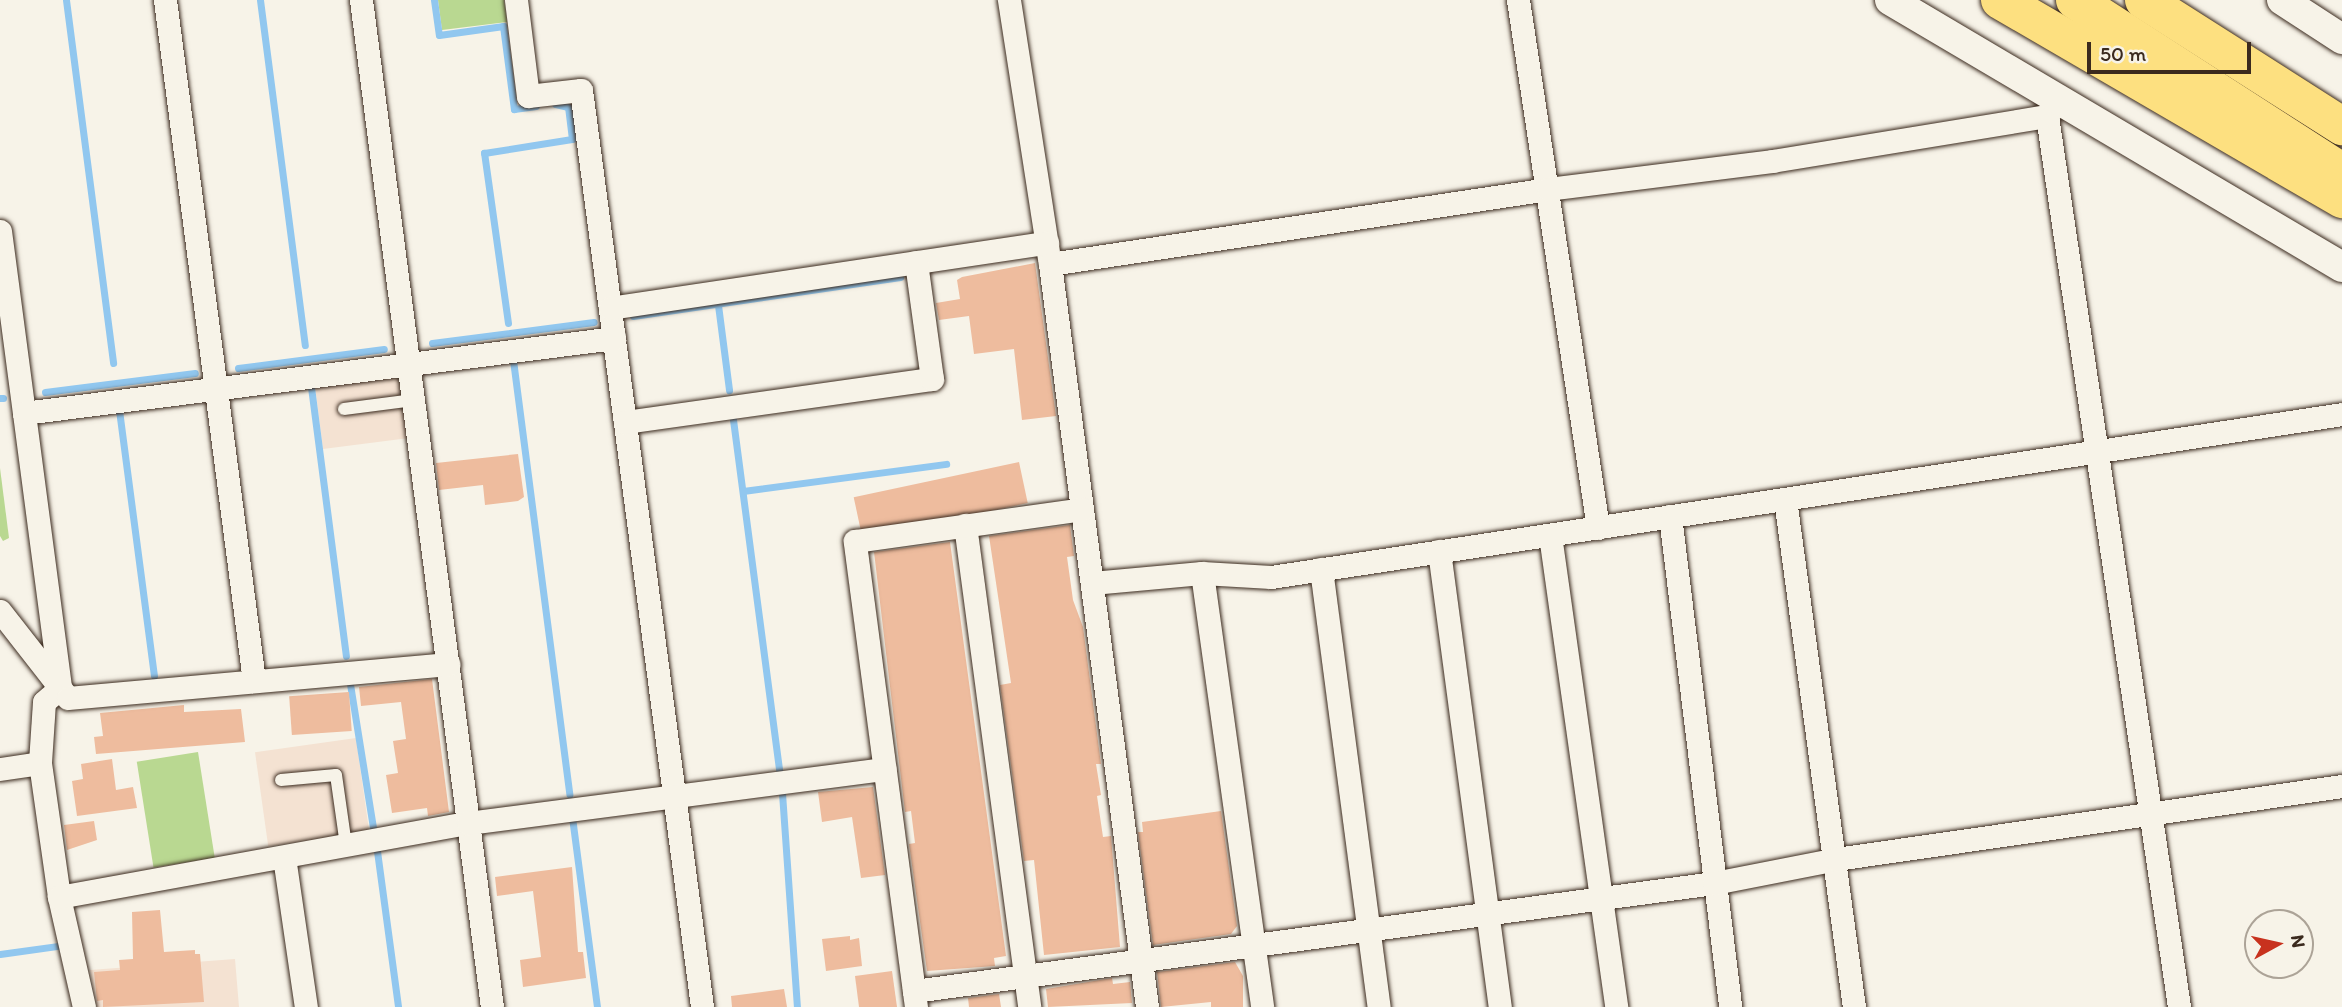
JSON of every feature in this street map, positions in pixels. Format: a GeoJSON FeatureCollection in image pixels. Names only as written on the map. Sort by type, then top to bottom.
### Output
{"type":"FeatureCollection","features":[{"type":"Feature","properties":{"kind":"highway"},"geometry":{"type":"LineString","coordinates":[[2000,0],[2342,199]]}},
{"type":"Feature","properties":{"kind":"highway"},"geometry":{"type":"LineString","coordinates":[[2075,0],[2342,172]]}},
{"type":"Feature","properties":{"kind":"highway"},"geometry":{"type":"LineString","coordinates":[[2144,0],[2342,126]]}},
{"type":"Feature","properties":{"kind":"street"},"geometry":{"type":"LineString","coordinates":[[165,0],[254,681]]}},
{"type":"Feature","properties":{"kind":"street"},"geometry":{"type":"LineString","coordinates":[[361,0],[492,1007]]}},
{"type":"Feature","properties":{"kind":"street"},"geometry":{"type":"LineString","coordinates":[[516,0],[527,96],[581,90],[702,1007]]}},
{"type":"Feature","properties":{"kind":"street"},"geometry":{"type":"LineString","coordinates":[[1009,0],[1049,253],[1147,1007]]}},
{"type":"Feature","properties":{"kind":"street"},"geometry":{"type":"LineString","coordinates":[[1518,0],[1598,527]]}},
{"type":"Feature","properties":{"kind":"street"},"geometry":{"type":"LineString","coordinates":[[1890,0],[2052,108],[2342,267]]}},
{"type":"Feature","properties":{"kind":"street"},"geometry":{"type":"LineString","coordinates":[[2282,0],[2342,39]]}},
{"type":"Feature","properties":{"kind":"street"},"geometry":{"type":"LineString","coordinates":[[610,308],[916,262],[1049,253],[1772,161],[2052,108]]}},
{"type":"Feature","properties":{"kind":"street"},"geometry":{"type":"LineString","coordinates":[[2052,108],[2179,1007]]}},
{"type":"Feature","properties":{"kind":"street"},"geometry":{"type":"LineString","coordinates":[[0,231],[60,688]]}},
{"type":"Feature","properties":{"kind":"street"},"geometry":{"type":"LineString","coordinates":[[625,422],[932,379],[916,262]]}},
{"type":"Feature","properties":{"kind":"street"},"geometry":{"type":"LineString","coordinates":[[24,413],[614,338]]}},
{"type":"Feature","properties":{"kind":"street"},"geometry":{"type":"LineString","coordinates":[[1092,583],[1202,573],[1271,576],[2100,453],[2342,414]]}},
{"type":"Feature","properties":{"kind":"street"},"geometry":{"type":"LineString","coordinates":[[1785,499],[1854,1007]]}},
{"type":"Feature","properties":{"kind":"street"},"geometry":{"type":"LineString","coordinates":[[1082,509],[855,541],[915,999],[1025,976],[1368,932],[1714,883],[1836,859],[2342,786]]}},
{"type":"Feature","properties":{"kind":"street"},"geometry":{"type":"LineString","coordinates":[[1671,516],[1730,1007]]}},
{"type":"Feature","properties":{"kind":"street"},"geometry":{"type":"LineString","coordinates":[[965,525],[1030,1007]]}},
{"type":"Feature","properties":{"kind":"street"},"geometry":{"type":"LineString","coordinates":[[1550,535],[1616,1007]]}},
{"type":"Feature","properties":{"kind":"street"},"geometry":{"type":"LineString","coordinates":[[1439,551],[1500,1007]]}},
{"type":"Feature","properties":{"kind":"street"},"geometry":{"type":"LineString","coordinates":[[1321,569],[1379,1007]]}},
{"type":"Feature","properties":{"kind":"street"},"geometry":{"type":"LineString","coordinates":[[1202,573],[1257,946],[1262,1007]]}},
{"type":"Feature","properties":{"kind":"street"},"geometry":{"type":"LineString","coordinates":[[0,611],[68,698],[448,664]]}},
{"type":"Feature","properties":{"kind":"street"},"geometry":{"type":"LineString","coordinates":[[60,688],[44,702],[40,763],[59,897],[85,1007]]}},
{"type":"Feature","properties":{"kind":"street"},"geometry":{"type":"LineString","coordinates":[[0,769],[40,763]]}},
{"type":"Feature","properties":{"kind":"street"},"geometry":{"type":"LineString","coordinates":[[59,897],[468,823],[885,769]]}},
{"type":"Feature","properties":{"kind":"street"},"geometry":{"type":"LineString","coordinates":[[285,856],[306,1007]]}},
{"type":"Feature","properties":{"kind":"lane"},"geometry":{"type":"LineString","coordinates":[[344,409],[413,400]]}},
{"type":"Feature","properties":{"kind":"lane"},"geometry":{"type":"LineString","coordinates":[[281,780],[336,775],[346,845]]}},
{"type":"Feature","properties":{"kind":"shaded area"},"geometry":{"type":"Polygon","coordinates":[[[392,376],[401,382],[409,438],[323,449],[315,386],[392,376]]]}},
{"type":"Feature","properties":{"kind":"shaded area"},"geometry":{"type":"Polygon","coordinates":[[[356,738],[369,832],[268,846],[255,752],[356,738]]]}},
{"type":"Feature","properties":{"kind":"shaded area"},"geometry":{"type":"Polygon","coordinates":[[[235,959],[239,1007],[97,1007],[90,970],[235,959]]]}},
{"type":"Feature","properties":{"kind":"green space"},"geometry":{"type":"Polygon","coordinates":[[[438,0],[504,0],[507,22],[442,30],[438,0]]]}},
{"type":"Feature","properties":{"kind":"green space"},"geometry":{"type":"Polygon","coordinates":[[[0,468],[9,538],[3,541],[0,536],[0,468]]]}},
{"type":"Feature","properties":{"kind":"green space"},"geometry":{"type":"Polygon","coordinates":[[[198,752],[215,858],[154,867],[137,762],[198,752]]]}},
{"type":"Feature","properties":{"kind":"building"},"geometry":{"type":"Polygon","coordinates":[[[1035,263],[1056,416],[1022,420],[1014,349],[974,354],[969,316],[939,320],[936,303],[960,299],[957,280],[962,277],[1035,263]]]}},
{"type":"Feature","properties":{"kind":"building"},"geometry":{"type":"Polygon","coordinates":[[[518,454],[524,497],[518,501],[485,505],[483,485],[439,490],[436,463],[518,454]]]}},
{"type":"Feature","properties":{"kind":"building"},"geometry":{"type":"Polygon","coordinates":[[[1019,462],[1028,503],[862,538],[854,497],[1019,462]]]}},
{"type":"Feature","properties":{"kind":"building"},"geometry":{"type":"Polygon","coordinates":[[[1070,525],[1074,556],[1067,557],[1073,600],[1083,627],[1101,764],[1096,764],[1101,795],[1097,796],[1103,837],[1111,836],[1120,947],[1044,955],[1034,860],[1024,861],[1000,685],[1011,683],[989,536],[1070,525]]]}},
{"type":"Feature","properties":{"kind":"building"},"geometry":{"type":"Polygon","coordinates":[[[950,542],[1006,956],[994,958],[995,966],[927,971],[909,844],[915,843],[911,811],[905,812],[874,552],[950,542]]]}},
{"type":"Feature","properties":{"kind":"building"},"geometry":{"type":"Polygon","coordinates":[[[432,679],[449,812],[428,816],[427,808],[392,813],[386,775],[398,773],[393,741],[406,739],[401,702],[361,706],[359,687],[432,679]]]}},
{"type":"Feature","properties":{"kind":"building"},"geometry":{"type":"Polygon","coordinates":[[[349,692],[352,731],[292,735],[289,696],[349,692]]]}},
{"type":"Feature","properties":{"kind":"building"},"geometry":{"type":"Polygon","coordinates":[[[184,705],[184,712],[241,709],[245,742],[96,754],[94,737],[103,736],[100,713],[184,705]]]}},
{"type":"Feature","properties":{"kind":"building"},"geometry":{"type":"Polygon","coordinates":[[[112,759],[116,790],[133,787],[137,808],[77,816],[72,781],[83,779],[81,764],[112,759]]]}},
{"type":"Feature","properties":{"kind":"building"},"geometry":{"type":"Polygon","coordinates":[[[873,787],[885,875],[861,878],[852,817],[822,822],[818,792],[873,787]]]}},
{"type":"Feature","properties":{"kind":"building"},"geometry":{"type":"Polygon","coordinates":[[[1221,811],[1237,926],[1231,934],[1153,945],[1138,832],[1143,832],[1142,822],[1221,811]]]}},
{"type":"Feature","properties":{"kind":"building"},"geometry":{"type":"Polygon","coordinates":[[[94,821],[97,840],[67,850],[64,825],[94,821]]]}},
{"type":"Feature","properties":{"kind":"building"},"geometry":{"type":"Polygon","coordinates":[[[572,867],[578,952],[583,952],[586,978],[523,987],[520,960],[541,957],[533,891],[497,896],[495,877],[572,867]]]}},
{"type":"Feature","properties":{"kind":"building"},"geometry":{"type":"Polygon","coordinates":[[[160,910],[164,952],[195,950],[195,954],[200,954],[204,1002],[103,1007],[103,1000],[97,1001],[94,972],[120,970],[119,960],[133,959],[132,912],[160,910]]]}},
{"type":"Feature","properties":{"kind":"building"},"geometry":{"type":"Polygon","coordinates":[[[850,936],[850,940],[859,938],[862,966],[826,971],[822,939],[850,936]]]}},
{"type":"Feature","properties":{"kind":"building"},"geometry":{"type":"Polygon","coordinates":[[[1235,962],[1243,976],[1243,1007],[1211,1007],[1211,1002],[1161,1007],[1157,972],[1235,962]]]}},
{"type":"Feature","properties":{"kind":"building"},"geometry":{"type":"Polygon","coordinates":[[[892,971],[897,1007],[859,1007],[855,976],[892,971]]]}},
{"type":"Feature","properties":{"kind":"building"},"geometry":{"type":"Polygon","coordinates":[[[1112,978],[1113,984],[1130,982],[1132,1003],[1048,1007],[1046,989],[1112,978]]]}},
{"type":"Feature","properties":{"kind":"building"},"geometry":{"type":"Polygon","coordinates":[[[784,989],[787,1007],[732,1007],[731,996],[784,989]]]}},
{"type":"Feature","properties":{"kind":"building"},"geometry":{"type":"Polygon","coordinates":[[[999,994],[1001,1007],[969,1007],[968,998],[999,994]]]}},
{"type":"Feature","properties":{"kind":"waterway"},"geometry":{"type":"LineString","coordinates":[[66,0],[113,363]]}},
{"type":"Feature","properties":{"kind":"waterway"},"geometry":{"type":"LineString","coordinates":[[260,0],[305,345]]}},
{"type":"Feature","properties":{"kind":"waterway"},"geometry":{"type":"LineString","coordinates":[[434,0],[439,35],[503,26],[514,109],[536,106]]}},
{"type":"Feature","properties":{"kind":"waterway"},"geometry":{"type":"LineString","coordinates":[[508,323],[484,153],[572,139],[568,107],[555,104]]}},
{"type":"Feature","properties":{"kind":"waterway"},"geometry":{"type":"LineString","coordinates":[[633,316],[900,277]]}},
{"type":"Feature","properties":{"kind":"waterway"},"geometry":{"type":"LineString","coordinates":[[718,305],[729,390]]}},
{"type":"Feature","properties":{"kind":"waterway"},"geometry":{"type":"LineString","coordinates":[[432,343],[594,322]]}},
{"type":"Feature","properties":{"kind":"waterway"},"geometry":{"type":"LineString","coordinates":[[238,368],[384,349]]}},
{"type":"Feature","properties":{"kind":"waterway"},"geometry":{"type":"LineString","coordinates":[[513,360],[569,794]]}},
{"type":"Feature","properties":{"kind":"waterway"},"geometry":{"type":"LineString","coordinates":[[45,392],[195,373]]}},
{"type":"Feature","properties":{"kind":"waterway"},"geometry":{"type":"LineString","coordinates":[[311,387],[346,656]]}},
{"type":"Feature","properties":{"kind":"waterway"},"geometry":{"type":"LineString","coordinates":[[119,410],[154,676]]}},
{"type":"Feature","properties":{"kind":"waterway"},"geometry":{"type":"LineString","coordinates":[[732,412],[779,770]]}},
{"type":"Feature","properties":{"kind":"waterway"},"geometry":{"type":"LineString","coordinates":[[743,491],[946,464]]}},
{"type":"Feature","properties":{"kind":"waterway"},"geometry":{"type":"LineString","coordinates":[[350,684],[373,827]]}},
{"type":"Feature","properties":{"kind":"waterway"},"geometry":{"type":"LineString","coordinates":[[782,793],[797,1007]]}},
{"type":"Feature","properties":{"kind":"waterway"},"geometry":{"type":"LineString","coordinates":[[572,817],[597,1007]]}},
{"type":"Feature","properties":{"kind":"waterway"},"geometry":{"type":"LineString","coordinates":[[377,851],[398,1007]]}},
{"type":"Feature","properties":{"kind":"waterway"},"geometry":{"type":"LineString","coordinates":[[0,954],[58,946]]}}]}
